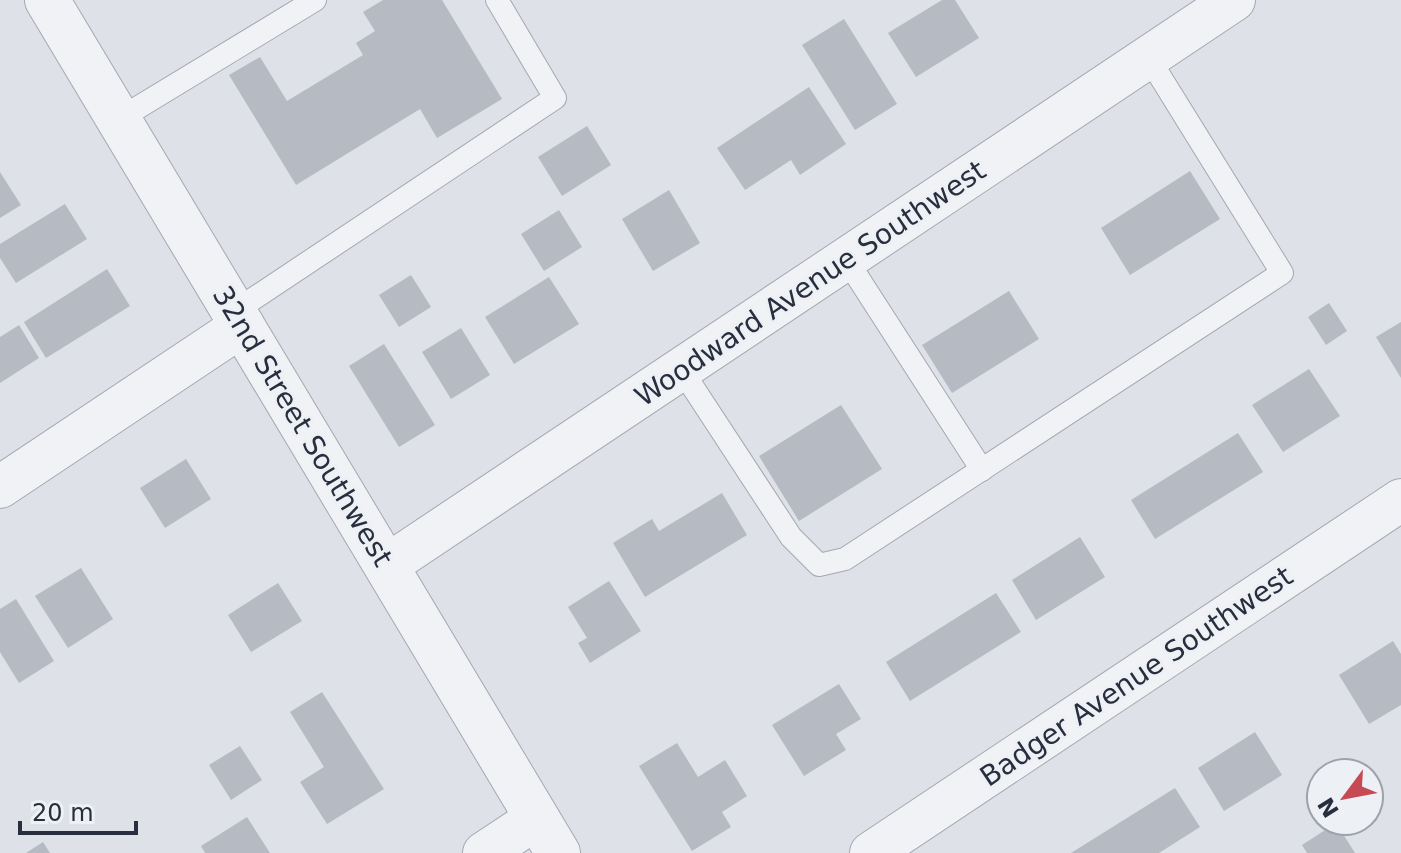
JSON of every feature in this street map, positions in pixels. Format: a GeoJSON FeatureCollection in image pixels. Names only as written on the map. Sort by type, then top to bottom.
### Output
{"type":"FeatureCollection","features":[{"type":"Feature","properties":{"kind":"street","name":"32nd Street Southwest"},"geometry":{"type":"LineString","coordinates":[[47,0],[547,836]]}},
{"type":"Feature","properties":{"kind":"street","name":"Woodward Avenue Southwest"},"geometry":{"type":"LineString","coordinates":[[386,566],[1234,0]]}},
{"type":"Feature","properties":{"kind":"street"},"geometry":{"type":"LineString","coordinates":[[0,487],[239,318]]}},
{"type":"Feature","properties":{"kind":"street","name":"Badger Avenue Southwest"},"geometry":{"type":"LineString","coordinates":[[871,853],[1401,500]]}},
{"type":"Feature","properties":{"kind":"street"},"geometry":{"type":"LineString","coordinates":[[484,853],[547,836]]}},
{"type":"Feature","properties":{"kind":"lane"},"geometry":{"type":"LineString","coordinates":[[119,119],[315,0]]}},
{"type":"Feature","properties":{"kind":"lane"},"geometry":{"type":"LineString","coordinates":[[239,318],[555,98],[497,0]]}},
{"type":"Feature","properties":{"kind":"lane"},"geometry":{"type":"LineString","coordinates":[[681,369],[791,537],[819,565],[845,559],[1282,273],[1148,57]]}},
{"type":"Feature","properties":{"kind":"lane"},"geometry":{"type":"LineString","coordinates":[[846,259],[982,470]]}},
{"type":"Feature","properties":{"kind":"building"},"geometry":{"type":"Polygon","coordinates":[[[383,0],[442,0],[502,99],[437,138],[420,109],[296,185],[229,75],[260,57],[287,101],[363,55],[356,43],[375,31],[363,12],[383,0]]]}},
{"type":"Feature","properties":{"kind":"building"},"geometry":{"type":"Polygon","coordinates":[[[942,0],[955,0],[979,38],[916,77],[888,33],[942,0]]]}},
{"type":"Feature","properties":{"kind":"building"},"geometry":{"type":"Polygon","coordinates":[[[844,19],[897,104],[855,130],[802,45],[844,19]]]}},
{"type":"Feature","properties":{"kind":"building"},"geometry":{"type":"Polygon","coordinates":[[[809,87],[846,144],[800,175],[791,160],[745,190],[717,148],[809,87]]]}},
{"type":"Feature","properties":{"kind":"building"},"geometry":{"type":"Polygon","coordinates":[[[587,126],[611,165],[562,196],[538,157],[587,126]]]}},
{"type":"Feature","properties":{"kind":"building"},"geometry":{"type":"Polygon","coordinates":[[[1190,171],[1220,219],[1130,275],[1101,228],[1190,171]]]}},
{"type":"Feature","properties":{"kind":"building"},"geometry":{"type":"Polygon","coordinates":[[[0,172],[21,205],[0,218],[0,172]]]}},
{"type":"Feature","properties":{"kind":"building"},"geometry":{"type":"Polygon","coordinates":[[[669,190],[700,243],[653,271],[622,219],[669,190]]]}},
{"type":"Feature","properties":{"kind":"building"},"geometry":{"type":"Polygon","coordinates":[[[65,204],[87,239],[16,283],[0,258],[0,244],[65,204]]]}},
{"type":"Feature","properties":{"kind":"building"},"geometry":{"type":"Polygon","coordinates":[[[559,210],[582,247],[544,271],[521,234],[559,210]]]}},
{"type":"Feature","properties":{"kind":"building"},"geometry":{"type":"Polygon","coordinates":[[[107,269],[130,306],[46,358],[24,322],[107,269]]]}},
{"type":"Feature","properties":{"kind":"building"},"geometry":{"type":"Polygon","coordinates":[[[411,275],[431,307],[399,327],[379,295],[411,275]]]}},
{"type":"Feature","properties":{"kind":"building"},"geometry":{"type":"Polygon","coordinates":[[[549,277],[579,324],[514,364],[485,317],[549,277]]]}},
{"type":"Feature","properties":{"kind":"building"},"geometry":{"type":"Polygon","coordinates":[[[1009,291],[1039,339],[952,393],[922,345],[1009,291]]]}},
{"type":"Feature","properties":{"kind":"building"},"geometry":{"type":"Polygon","coordinates":[[[1329,303],[1347,331],[1326,345],[1308,317],[1329,303]]]}},
{"type":"Feature","properties":{"kind":"building"},"geometry":{"type":"Polygon","coordinates":[[[1401,322],[1401,378],[1376,337],[1401,322]]]}},
{"type":"Feature","properties":{"kind":"building"},"geometry":{"type":"Polygon","coordinates":[[[19,325],[39,358],[0,383],[0,337],[19,325]]]}},
{"type":"Feature","properties":{"kind":"building"},"geometry":{"type":"Polygon","coordinates":[[[461,328],[490,375],[451,399],[422,352],[461,328]]]}},
{"type":"Feature","properties":{"kind":"building"},"geometry":{"type":"Polygon","coordinates":[[[384,344],[435,425],[399,447],[349,366],[384,344]]]}},
{"type":"Feature","properties":{"kind":"building"},"geometry":{"type":"Polygon","coordinates":[[[1309,369],[1340,416],[1283,452],[1252,405],[1309,369]]]}},
{"type":"Feature","properties":{"kind":"building"},"geometry":{"type":"Polygon","coordinates":[[[841,405],[882,469],[799,521],[759,456],[841,405]]]}},
{"type":"Feature","properties":{"kind":"building"},"geometry":{"type":"Polygon","coordinates":[[[1238,433],[1263,472],[1155,539],[1131,500],[1238,433]]]}},
{"type":"Feature","properties":{"kind":"building"},"geometry":{"type":"Polygon","coordinates":[[[186,459],[211,499],[165,528],[140,488],[186,459]]]}},
{"type":"Feature","properties":{"kind":"building"},"geometry":{"type":"Polygon","coordinates":[[[722,493],[747,535],[645,597],[613,543],[652,519],[659,531],[722,493]]]}},
{"type":"Feature","properties":{"kind":"building"},"geometry":{"type":"Polygon","coordinates":[[[1080,537],[1105,577],[1036,620],[1012,580],[1080,537]]]}},
{"type":"Feature","properties":{"kind":"building"},"geometry":{"type":"Polygon","coordinates":[[[81,568],[113,619],[68,648],[35,596],[81,568]]]}},
{"type":"Feature","properties":{"kind":"building"},"geometry":{"type":"Polygon","coordinates":[[[609,581],[641,631],[590,663],[578,643],[587,638],[568,607],[609,581]]]}},
{"type":"Feature","properties":{"kind":"building"},"geometry":{"type":"Polygon","coordinates":[[[278,583],[302,621],[251,652],[228,615],[278,583]]]}},
{"type":"Feature","properties":{"kind":"building"},"geometry":{"type":"Polygon","coordinates":[[[996,593],[1021,632],[910,701],[886,662],[996,593]]]}},
{"type":"Feature","properties":{"kind":"building"},"geometry":{"type":"Polygon","coordinates":[[[16,599],[54,661],[19,683],[0,652],[0,609],[16,599]]]}},
{"type":"Feature","properties":{"kind":"building"},"geometry":{"type":"Polygon","coordinates":[[[1393,641],[1401,654],[1401,705],[1369,724],[1339,675],[1393,641]]]}},
{"type":"Feature","properties":{"kind":"building"},"geometry":{"type":"Polygon","coordinates":[[[839,684],[861,719],[836,734],[846,750],[804,776],[772,725],[839,684]]]}},
{"type":"Feature","properties":{"kind":"building"},"geometry":{"type":"Polygon","coordinates":[[[322,692],[384,789],[327,824],[300,782],[324,767],[290,712],[322,692]]]}},
{"type":"Feature","properties":{"kind":"building"},"geometry":{"type":"Polygon","coordinates":[[[1255,732],[1282,775],[1224,811],[1198,768],[1255,732]]]}},
{"type":"Feature","properties":{"kind":"building"},"geometry":{"type":"Polygon","coordinates":[[[677,743],[698,777],[725,760],[747,796],[722,812],[731,827],[692,851],[639,766],[677,743]]]}},
{"type":"Feature","properties":{"kind":"building"},"geometry":{"type":"Polygon","coordinates":[[[240,746],[262,780],[231,800],[209,765],[240,746]]]}},
{"type":"Feature","properties":{"kind":"building"},"geometry":{"type":"Polygon","coordinates":[[[1175,788],[1200,827],[1159,853],[1071,853],[1175,788]]]}},
{"type":"Feature","properties":{"kind":"building"},"geometry":{"type":"Polygon","coordinates":[[[247,817],[270,853],[205,853],[201,846],[247,817]]]}},
{"type":"Feature","properties":{"kind":"building"},"geometry":{"type":"Polygon","coordinates":[[[1314,837],[1345,837],[1355,853],[1307,853],[1302,845],[1314,837]]]}},
{"type":"Feature","properties":{"kind":"building"},"geometry":{"type":"Polygon","coordinates":[[[43,842],[50,853],[26,853],[43,842]]]}}]}
